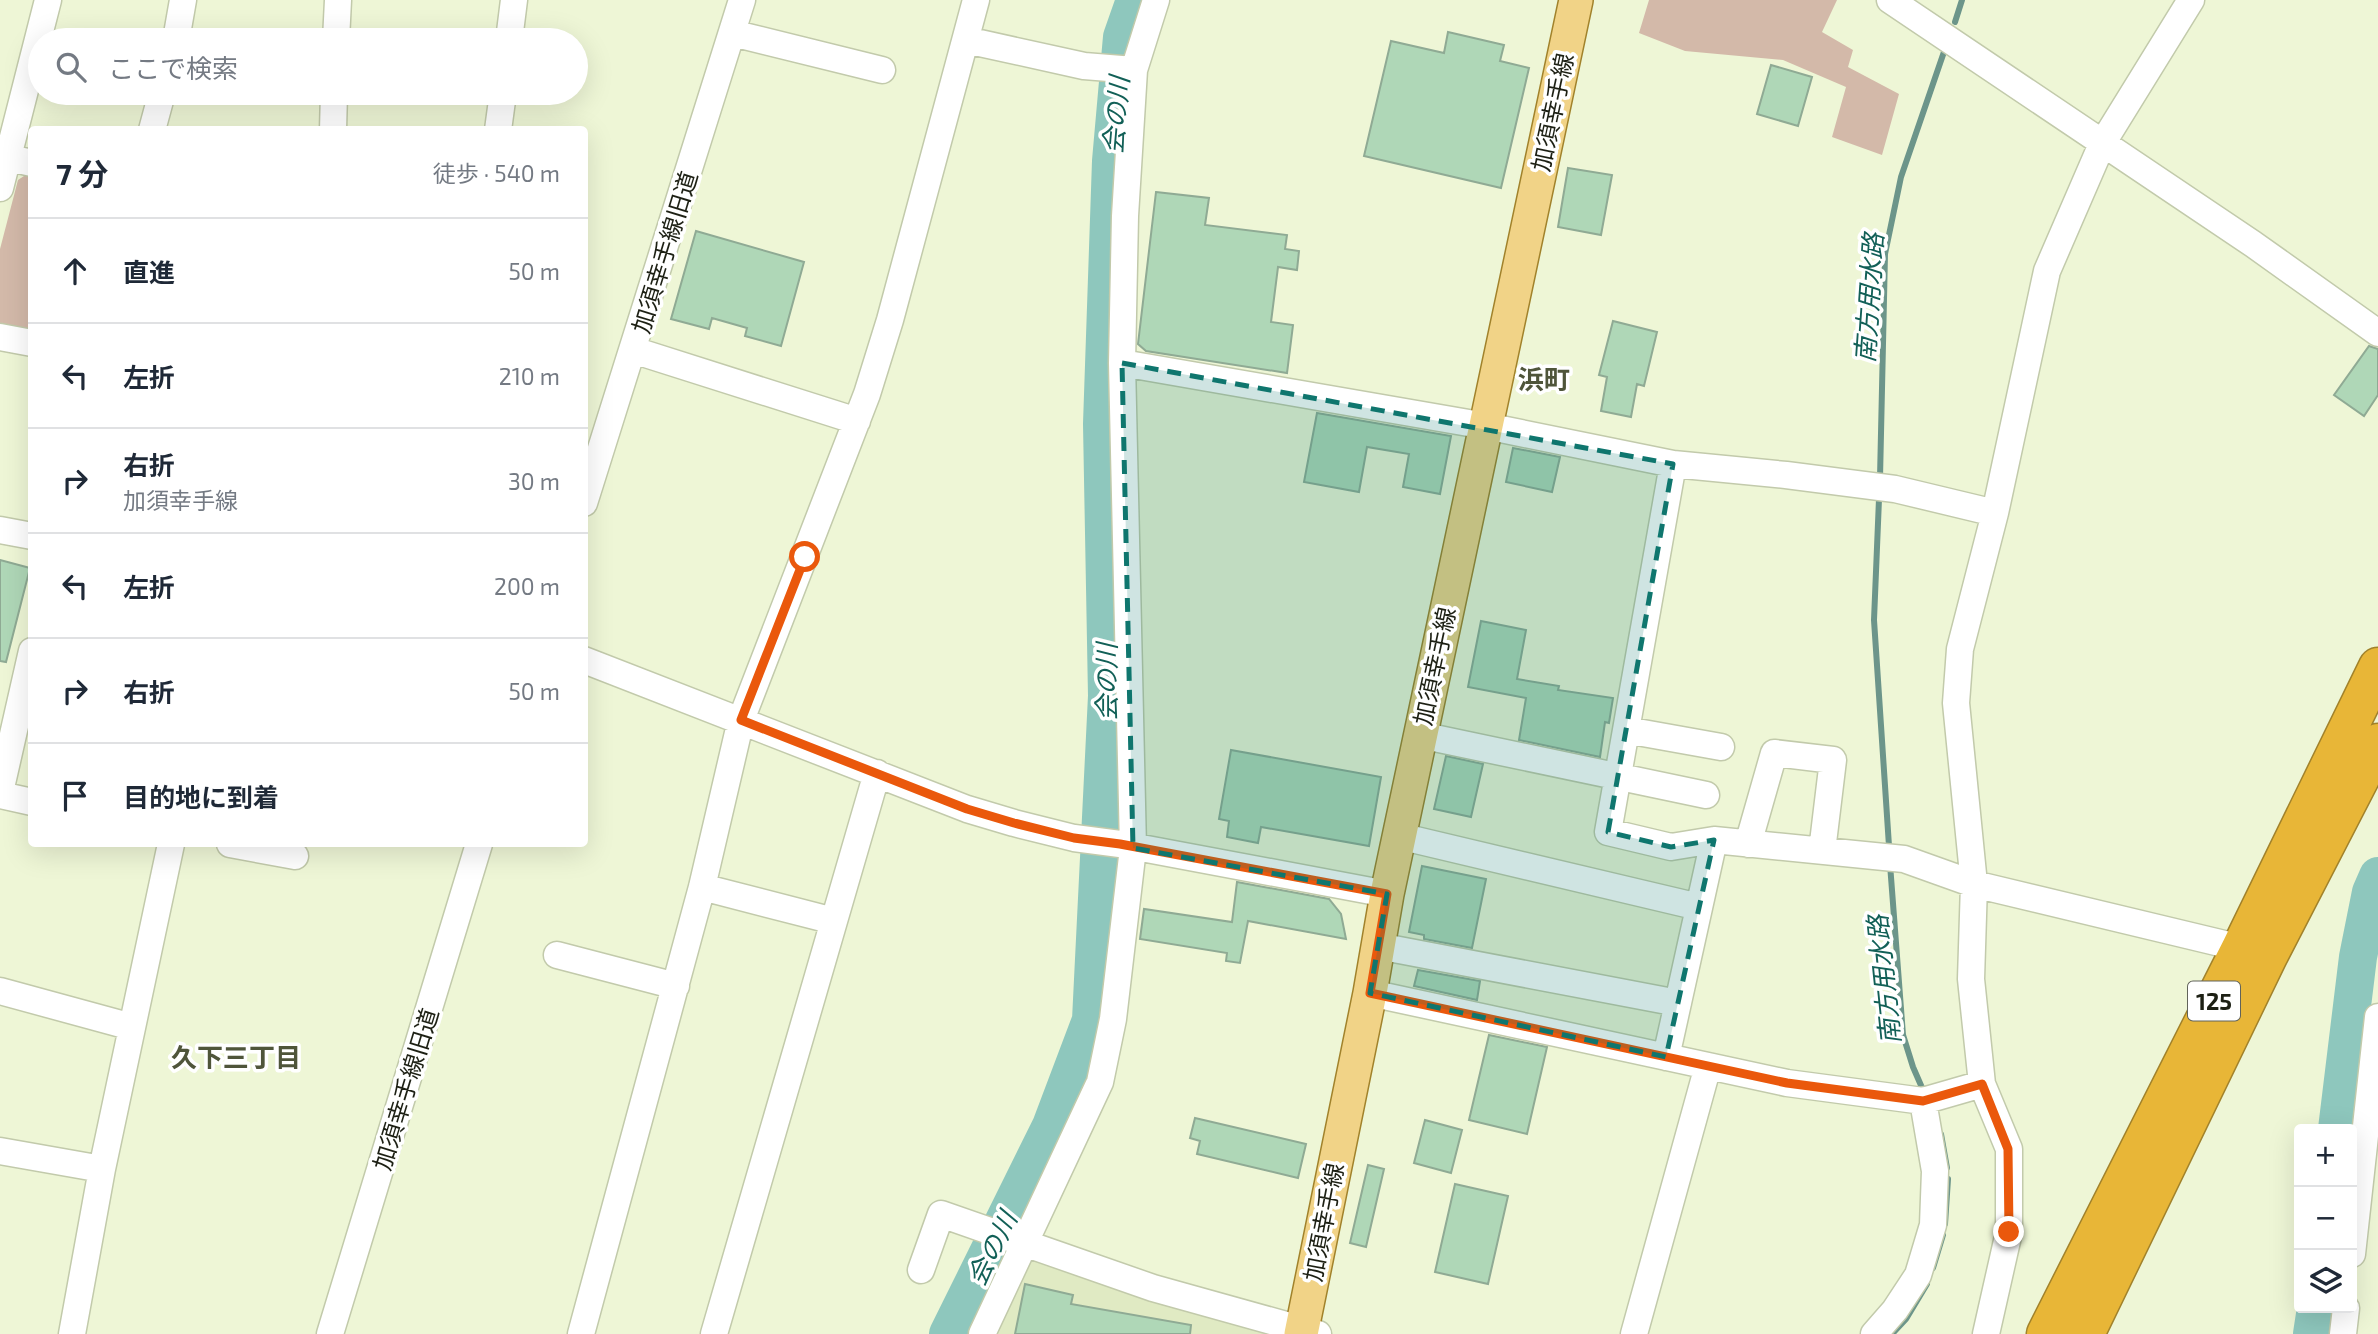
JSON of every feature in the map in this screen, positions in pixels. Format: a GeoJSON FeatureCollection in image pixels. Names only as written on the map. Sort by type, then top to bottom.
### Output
{"type":"FeatureCollection","features":[{"type":"Feature","properties":{"kind":"highway","name":"125"},"geometry":{"type":"LineString","coordinates":[[2046,1334],[2241,948],[2378,667]]}},
{"type":"Feature","properties":{"kind":"highway","name":"125"},"geometry":{"type":"LineString","coordinates":[[2085,1334],[2268,956],[2378,743]]}},
{"type":"Feature","properties":{"kind":"main road","name":"加須幸手線"},"geometry":{"type":"LineString","coordinates":[[1307,1333],[1387,894],[1576,0]]}},
{"type":"Feature","properties":{"kind":"street"},"geometry":{"type":"LineString","coordinates":[[42,28],[48,0]]}},
{"type":"Feature","properties":{"kind":"street"},"geometry":{"type":"LineString","coordinates":[[178,28],[183,0]]}},
{"type":"Feature","properties":{"kind":"street"},"geometry":{"type":"LineString","coordinates":[[337,28],[338,0]]}},
{"type":"Feature","properties":{"kind":"street"},"geometry":{"type":"LineString","coordinates":[[510,28],[514,0]]}},
{"type":"Feature","properties":{"kind":"street","name":"加須幸手線旧道"},"geometry":{"type":"LineString","coordinates":[[588,491],[742,0]]}},
{"type":"Feature","properties":{"kind":"street"},"geometry":{"type":"LineString","coordinates":[[581,1334],[702,887],[741,720],[857,421],[890,320],[976,0]]}},
{"type":"Feature","properties":{"kind":"street"},"geometry":{"type":"LineString","coordinates":[[982,1334],[1100,1082],[1114,1019],[1126,846],[1122,363],[1125,216],[1134,70],[1156,0]]}},
{"type":"Feature","properties":{"kind":"street"},"geometry":{"type":"LineString","coordinates":[[1890,0],[2253,244],[2378,333]]}},
{"type":"Feature","properties":{"kind":"street"},"geometry":{"type":"LineString","coordinates":[[1986,1334],[2009,1232],[2008,1149],[1982,1084],[1971,979],[1974,884],[1956,703],[1960,649],[1995,513],[2047,271],[2102,144],[2191,0]]}},
{"type":"Feature","properties":{"kind":"street"},"geometry":{"type":"LineString","coordinates":[[732,33],[882,70]]}},
{"type":"Feature","properties":{"kind":"street"},"geometry":{"type":"LineString","coordinates":[[966,40],[1084,66],[1134,70]]}},
{"type":"Feature","properties":{"kind":"street"},"geometry":{"type":"LineString","coordinates":[[0,188],[13,159],[28,91]]}},
{"type":"Feature","properties":{"kind":"street"},"geometry":{"type":"LineString","coordinates":[[153,126],[159,105]]}},
{"type":"Feature","properties":{"kind":"street"},"geometry":{"type":"LineString","coordinates":[[333,126],[334,105]]}},
{"type":"Feature","properties":{"kind":"street"},"geometry":{"type":"LineString","coordinates":[[499,126],[501,105]]}},
{"type":"Feature","properties":{"kind":"street"},"geometry":{"type":"LineString","coordinates":[[0,337],[28,342]]}},
{"type":"Feature","properties":{"kind":"street"},"geometry":{"type":"LineString","coordinates":[[633,350],[857,421]]}},
{"type":"Feature","properties":{"kind":"street"},"geometry":{"type":"LineString","coordinates":[[1122,363],[1486,426],[1673,464],[1895,489],[1995,513]]}},
{"type":"Feature","properties":{"kind":"street"},"geometry":{"type":"LineString","coordinates":[[1673,464],[1608,832],[1671,847],[1714,840],[1904,859],[1974,884],[2241,948]]}},
{"type":"Feature","properties":{"kind":"street"},"geometry":{"type":"LineString","coordinates":[[0,530],[28,535]]}},
{"type":"Feature","properties":{"kind":"street"},"geometry":{"type":"LineString","coordinates":[[588,662],[967,809],[1014,823],[1074,838],[1387,894]]}},
{"type":"Feature","properties":{"kind":"street"},"geometry":{"type":"LineString","coordinates":[[28,669],[0,794],[28,801]]}},
{"type":"Feature","properties":{"kind":"street"},"geometry":{"type":"LineString","coordinates":[[1626,730],[1721,747]]}},
{"type":"Feature","properties":{"kind":"street"},"geometry":{"type":"LineString","coordinates":[[1420,735],[1706,795]]}},
{"type":"Feature","properties":{"kind":"street"},"geometry":{"type":"LineString","coordinates":[[1748,844],[1774,753],[1833,760],[1822,851]]}},
{"type":"Feature","properties":{"kind":"street"},"geometry":{"type":"LineString","coordinates":[[714,1334],[877,773]]}},
{"type":"Feature","properties":{"kind":"street"},"geometry":{"type":"LineString","coordinates":[[1399,836],[1699,906]]}},
{"type":"Feature","properties":{"kind":"street"},"geometry":{"type":"LineString","coordinates":[[1666,1057],[1714,840]]}},
{"type":"Feature","properties":{"kind":"street"},"geometry":{"type":"LineString","coordinates":[[72,1334],[102,1169],[169,847]]}},
{"type":"Feature","properties":{"kind":"street"},"geometry":{"type":"LineString","coordinates":[[246,847],[295,856]]}},
{"type":"Feature","properties":{"kind":"street","name":"加須幸手線旧道"},"geometry":{"type":"LineString","coordinates":[[336,1332],[478,847]]}},
{"type":"Feature","properties":{"kind":"street"},"geometry":{"type":"LineString","coordinates":[[702,887],[834,921]]}},
{"type":"Feature","properties":{"kind":"street"},"geometry":{"type":"LineString","coordinates":[[1378,946],[1678,1003]]}},
{"type":"Feature","properties":{"kind":"street"},"geometry":{"type":"LineString","coordinates":[[556,955],[676,986]]}},
{"type":"Feature","properties":{"kind":"street"},"geometry":{"type":"LineString","coordinates":[[0,991],[132,1027]]}},
{"type":"Feature","properties":{"kind":"street"},"geometry":{"type":"LineString","coordinates":[[1370,993],[1787,1083],[1923,1101],[1982,1084]]}},
{"type":"Feature","properties":{"kind":"street"},"geometry":{"type":"LineString","coordinates":[[2352,1250],[2378,1017]]}},
{"type":"Feature","properties":{"kind":"street"},"geometry":{"type":"LineString","coordinates":[[1634,1334],[1707,1066]]}},
{"type":"Feature","properties":{"kind":"street"},"geometry":{"type":"LineString","coordinates":[[1874,1334],[1895,1310],[1918,1275],[1933,1225],[1935,1171],[1923,1101]]}},
{"type":"Feature","properties":{"kind":"street"},"geometry":{"type":"LineString","coordinates":[[0,1151],[102,1169]]}},
{"type":"Feature","properties":{"kind":"street"},"geometry":{"type":"LineString","coordinates":[[921,1270],[941,1214],[1153,1288],[1307,1333]]}},
{"type":"Feature","properties":{"kind":"street"},"geometry":{"type":"LineString","coordinates":[[2343,1334],[2345,1313]]}},
{"type":"Feature","properties":{"kind":"highlighted area"},"geometry":{"type":"Polygon","coordinates":[[[1122,363],[1673,464],[1608,832],[1671,847],[1714,840],[1666,1057],[1370,993],[1387,894],[1133,848],[1122,363]]]}},
{"type":"Feature","properties":{"kind":"shaded area"},"geometry":{"type":"Polygon","coordinates":[[[1649,0],[1837,0],[1822,32],[1853,50],[1848,67],[1899,94],[1882,155],[1832,137],[1846,87],[1783,60],[1685,51],[1639,33],[1649,0]]]}},
{"type":"Feature","properties":{"kind":"shaded area"},"geometry":{"type":"Polygon","coordinates":[[[28,174],[28,335],[0,330],[0,249],[18,180],[28,174]]]}},
{"type":"Feature","properties":{"kind":"shaded area"},"geometry":{"type":"Polygon","coordinates":[[[1029,1256],[1283,1334],[994,1334],[1029,1256]]]}},
{"type":"Feature","properties":{"kind":"building"},"geometry":{"type":"Polygon","coordinates":[[[1448,32],[1504,45],[1500,61],[1529,68],[1501,188],[1364,156],[1391,41],[1444,53],[1448,32]]]}},
{"type":"Feature","properties":{"kind":"building"},"geometry":{"type":"Polygon","coordinates":[[[1771,65],[1812,77],[1798,126],[1757,114],[1771,65]]]}},
{"type":"Feature","properties":{"kind":"building"},"geometry":{"type":"Polygon","coordinates":[[[1568,168],[1612,175],[1601,235],[1558,227],[1568,168]]]}},
{"type":"Feature","properties":{"kind":"building"},"geometry":{"type":"Polygon","coordinates":[[[1156,192],[1209,198],[1205,225],[1287,235],[1285,249],[1299,251],[1297,270],[1278,267],[1271,322],[1293,325],[1287,373],[1146,351],[1138,344],[1156,192]]]}},
{"type":"Feature","properties":{"kind":"building"},"geometry":{"type":"Polygon","coordinates":[[[696,231],[804,262],[781,346],[745,336],[747,328],[712,318],[709,329],[671,319],[696,231]]]}},
{"type":"Feature","properties":{"kind":"building"},"geometry":{"type":"Polygon","coordinates":[[[1613,321],[1657,332],[1644,386],[1637,384],[1631,417],[1601,411],[1607,377],[1599,375],[1613,321]]]}},
{"type":"Feature","properties":{"kind":"building"},"geometry":{"type":"Polygon","coordinates":[[[2369,346],[2378,349],[2378,395],[2364,416],[2334,395],[2369,346]]]}},
{"type":"Feature","properties":{"kind":"building"},"geometry":{"type":"Polygon","coordinates":[[[1317,413],[1451,436],[1440,494],[1403,487],[1409,454],[1367,447],[1359,492],[1304,482],[1317,413]]]}},
{"type":"Feature","properties":{"kind":"building"},"geometry":{"type":"Polygon","coordinates":[[[1513,448],[1560,457],[1552,492],[1506,482],[1513,448]]]}},
{"type":"Feature","properties":{"kind":"building"},"geometry":{"type":"Polygon","coordinates":[[[0,560],[28,567],[28,576],[6,662],[0,661],[0,560]]]}},
{"type":"Feature","properties":{"kind":"building"},"geometry":{"type":"Polygon","coordinates":[[[1481,621],[1526,630],[1517,679],[1559,686],[1558,690],[1613,698],[1609,723],[1605,722],[1600,757],[1519,740],[1526,698],[1468,687],[1481,621]]]}},
{"type":"Feature","properties":{"kind":"building"},"geometry":{"type":"Polygon","coordinates":[[[1231,750],[1381,777],[1369,846],[1261,827],[1258,843],[1227,837],[1229,821],[1219,819],[1231,750]]]}},
{"type":"Feature","properties":{"kind":"building"},"geometry":{"type":"Polygon","coordinates":[[[1446,756],[1483,764],[1471,817],[1434,809],[1446,756]]]}},
{"type":"Feature","properties":{"kind":"building"},"geometry":{"type":"Polygon","coordinates":[[[1422,866],[1486,879],[1472,948],[1424,939],[1424,935],[1409,932],[1422,866]]]}},
{"type":"Feature","properties":{"kind":"building"},"geometry":{"type":"Polygon","coordinates":[[[1237,882],[1329,899],[1341,914],[1346,939],[1248,921],[1240,963],[1226,961],[1227,953],[1140,939],[1144,909],[1232,922],[1237,882]]]}},
{"type":"Feature","properties":{"kind":"building"},"geometry":{"type":"Polygon","coordinates":[[[1418,970],[1480,981],[1477,1000],[1414,986],[1418,970]]]}},
{"type":"Feature","properties":{"kind":"building"},"geometry":{"type":"Polygon","coordinates":[[[1489,1035],[1547,1047],[1527,1134],[1469,1120],[1489,1035]]]}},
{"type":"Feature","properties":{"kind":"building"},"geometry":{"type":"Polygon","coordinates":[[[1195,1118],[1306,1144],[1298,1178],[1197,1154],[1200,1141],[1190,1138],[1195,1118]]]}},
{"type":"Feature","properties":{"kind":"building"},"geometry":{"type":"Polygon","coordinates":[[[1425,1120],[1462,1130],[1451,1173],[1414,1163],[1425,1120]]]}},
{"type":"Feature","properties":{"kind":"building"},"geometry":{"type":"Polygon","coordinates":[[[1368,1165],[1384,1169],[1366,1247],[1350,1243],[1368,1165]]]}},
{"type":"Feature","properties":{"kind":"building"},"geometry":{"type":"Polygon","coordinates":[[[1455,1184],[1508,1196],[1488,1284],[1435,1272],[1455,1184]]]}},
{"type":"Feature","properties":{"kind":"building"},"geometry":{"type":"Polygon","coordinates":[[[1025,1284],[1073,1295],[1071,1304],[1191,1325],[1190,1334],[1015,1334],[1025,1284]]]}},
{"type":"Feature","properties":{"kind":"waterway","name":"会の川"},"geometry":{"type":"LineString","coordinates":[[948,1334],[1051,1126],[1091,1020],[1107,696],[1102,424],[1111,161],[1122,37],[1135,0]]}},
{"type":"Feature","properties":{"kind":"waterway","name":"南方用水路"},"geometry":{"type":"LineString","coordinates":[[1955,22],[1962,0]]}},
{"type":"Feature","properties":{"kind":"waterway","name":"南方用水路"},"geometry":{"type":"LineString","coordinates":[[1880,478],[1885,254],[1901,177],[1946,46]]}},
{"type":"Feature","properties":{"kind":"waterway","name":"南方用水路"},"geometry":{"type":"LineString","coordinates":[[1879,499],[1874,620],[1889,846]]}},
{"type":"Feature","properties":{"kind":"waterway","name":"南方用水路"},"geometry":{"type":"LineString","coordinates":[[1890,864],[1903,1035],[1923,1090]]}},
{"type":"Feature","properties":{"kind":"waterway"},"geometry":{"type":"LineString","coordinates":[[2338,1124],[2358,957],[2371,892],[2378,876]]}},
{"type":"Feature","properties":{"kind":"waterway","name":"南方用水路"},"geometry":{"type":"LineString","coordinates":[[1941,1134],[1947,1168]]}},
{"type":"Feature","properties":{"kind":"waterway","name":"南方用水路"},"geometry":{"type":"LineString","coordinates":[[1945,1224],[1948,1179]]}},
{"type":"Feature","properties":{"kind":"waterway","name":"南方用水路"},"geometry":{"type":"LineString","coordinates":[[1933,1268],[1943,1235]]}},
{"type":"Feature","properties":{"kind":"waterway","name":"南方用水路"},"geometry":{"type":"LineString","coordinates":[[1892,1334],[1906,1319],[1927,1284]]}},
{"type":"Feature","properties":{"kind":"waterway"},"geometry":{"type":"LineString","coordinates":[[2312,1334],[2315,1313]]}},
{"type":"Feature","properties":{"kind":"district","name":"浜町"},"geometry":{"type":"Point","coordinates":[1544,378]}},
{"type":"Feature","properties":{"kind":"district","name":"久下三丁目"},"geometry":{"type":"Point","coordinates":[236,1056]}},
{"type":"Feature","properties":{"kind":"route"},"geometry":{"type":"LineString","coordinates":[[805,557],[741,720],[967,809],[1014,823],[1074,838],[1120,844],[1387,894],[1370,993],[1787,1083],[1923,1101],[1982,1084],[2008,1149],[2009,1232]]}}]}
